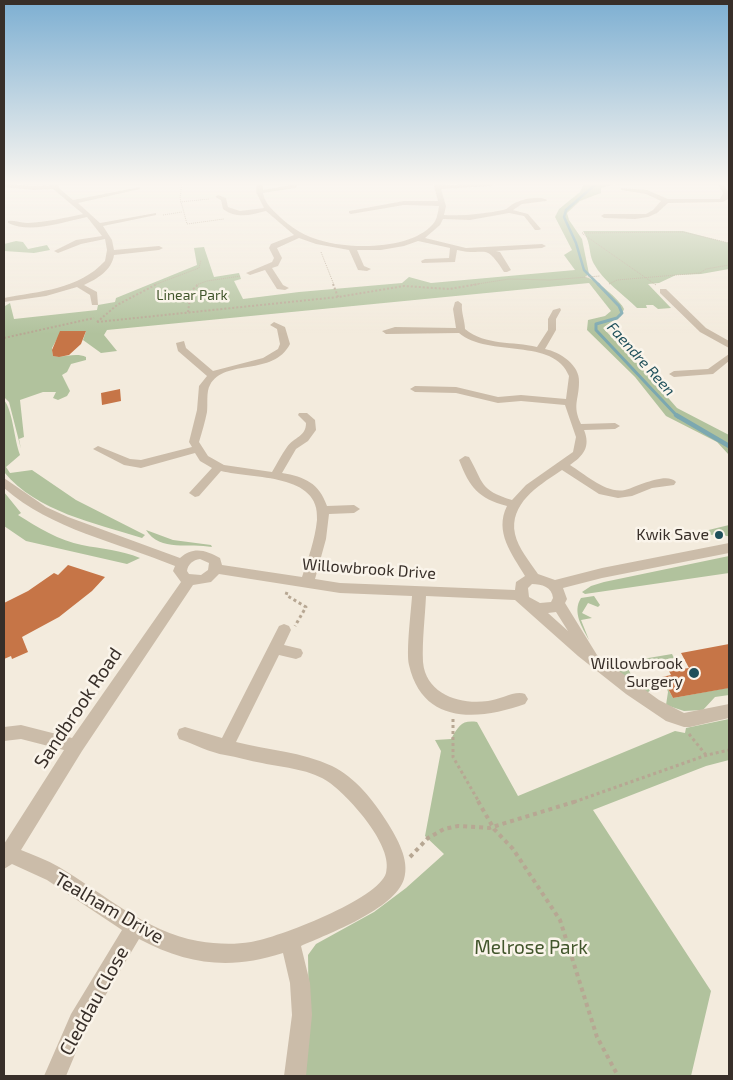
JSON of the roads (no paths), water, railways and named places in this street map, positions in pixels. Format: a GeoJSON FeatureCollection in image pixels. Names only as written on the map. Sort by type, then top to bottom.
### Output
{"type":"FeatureCollection","features":[{"type":"Feature","properties":{"kind":"street"},"geometry":{"type":"LineString","coordinates":[[4,300],[77,284],[102,270],[108,262],[110,253],[104,233]]}},
{"type":"Feature","properties":{"kind":"street"},"geometry":{"type":"LineString","coordinates":[[250,273],[267,268],[278,261],[274,246],[299,235],[321,244],[352,248],[384,247],[419,239],[427,233]]}},
{"type":"Feature","properties":{"kind":"street"},"geometry":{"type":"LineString","coordinates":[[58,251],[79,242],[106,236]]}},
{"type":"Feature","properties":{"kind":"street"},"geometry":{"type":"LineString","coordinates":[[419,239],[454,247],[488,250],[542,246]]}},
{"type":"Feature","properties":{"kind":"street"},"geometry":{"type":"LineString","coordinates":[[425,261],[452,260],[454,247]]}},
{"type":"Feature","properties":{"kind":"street"},"geometry":{"type":"LineString","coordinates":[[110,253],[150,252],[159,248]]}},
{"type":"Feature","properties":{"kind":"street"},"geometry":{"type":"LineString","coordinates":[[352,248],[362,268],[367,270]]}},
{"type":"Feature","properties":{"kind":"street"},"geometry":{"type":"LineString","coordinates":[[488,250],[497,254],[507,270]]}},
{"type":"Feature","properties":{"kind":"street"},"geometry":{"type":"LineString","coordinates":[[267,268],[272,272],[280,288],[285,288]]}},
{"type":"Feature","properties":{"kind":"street"},"geometry":{"type":"LineString","coordinates":[[77,284],[94,294],[95,303]]}},
{"type":"Feature","properties":{"kind":"street"},"geometry":{"type":"LineString","coordinates":[[663,291],[703,330],[729,345]]}},
{"type":"Feature","properties":{"kind":"street"},"geometry":{"type":"LineString","coordinates":[[458,304],[457,309],[460,316],[461,330],[468,337],[480,342],[516,345],[540,350],[559,359],[572,371],[575,384],[571,413],[582,434],[582,448],[578,454],[563,466],[528,490],[513,504],[509,514],[509,534],[534,578]]}},
{"type":"Feature","properties":{"kind":"street"},"geometry":{"type":"LineString","coordinates":[[540,350],[552,330],[552,319],[558,310]]}},
{"type":"Feature","properties":{"kind":"street"},"geometry":{"type":"LineString","coordinates":[[274,325],[281,327],[286,344],[280,354],[212,376],[201,393],[202,410],[194,434],[196,449],[207,461],[219,467],[244,473],[296,480],[306,484],[315,492],[323,518],[307,584]]}},
{"type":"Feature","properties":{"kind":"street"},"geometry":{"type":"LineString","coordinates":[[386,331],[412,329],[438,333],[461,330]]}},
{"type":"Feature","properties":{"kind":"street"},"geometry":{"type":"LineString","coordinates":[[181,343],[181,349],[212,376]]}},
{"type":"Feature","properties":{"kind":"street"},"geometry":{"type":"LineString","coordinates":[[674,374],[714,370],[729,357]]}},
{"type":"Feature","properties":{"kind":"street"},"geometry":{"type":"LineString","coordinates":[[705,372],[714,383]]}},
{"type":"Feature","properties":{"kind":"street"},"geometry":{"type":"LineString","coordinates":[[415,389],[456,390],[498,400],[521,398],[571,403]]}},
{"type":"Feature","properties":{"kind":"street"},"geometry":{"type":"LineString","coordinates":[[275,476],[292,447],[304,439],[311,430],[310,422],[303,415]]}},
{"type":"Feature","properties":{"kind":"street"},"geometry":{"type":"LineString","coordinates":[[578,427],[615,426]]}},
{"type":"Feature","properties":{"kind":"street"},"geometry":{"type":"LineString","coordinates":[[98,449],[128,462],[141,464],[196,449]]}},
{"type":"Feature","properties":{"kind":"street"},"geometry":{"type":"LineString","coordinates":[[464,460],[479,491],[494,499],[513,504]]}},
{"type":"Feature","properties":{"kind":"street"},"geometry":{"type":"LineString","coordinates":[[563,466],[610,494],[630,494],[648,485],[670,482]]}},
{"type":"Feature","properties":{"kind":"street"},"geometry":{"type":"LineString","coordinates":[[195,493],[219,467]]}},
{"type":"Feature","properties":{"kind":"street"},"geometry":{"type":"LineString","coordinates":[[4,482],[30,503],[60,518],[182,564]]}},
{"type":"Feature","properties":{"kind":"street"},"geometry":{"type":"LineString","coordinates":[[322,510],[354,509]]}},
{"type":"Feature","properties":{"kind":"street"},"geometry":{"type":"LineString","coordinates":[[554,585],[602,573],[729,548]]}},
{"type":"Feature","properties":{"kind":"street"},"geometry":{"type":"LineString","coordinates":[[196,555],[208,555],[215,561],[216,569],[204,579],[189,580],[182,575],[182,564],[196,555]]}},
{"type":"Feature","properties":{"kind":"street","name":"Willowbrook Drive"},"geometry":{"type":"LineString","coordinates":[[216,569],[307,584],[520,595]]}},
{"type":"Feature","properties":{"kind":"street"},"geometry":{"type":"LineString","coordinates":[[598,664],[558,604],[560,594],[554,585],[534,578],[521,586],[520,595],[574,646],[598,664],[653,705],[683,720],[729,711]]}},
{"type":"Feature","properties":{"kind":"street","name":"Sandbrook Road"},"geometry":{"type":"LineString","coordinates":[[6,857],[76,746],[189,580]]}},
{"type":"Feature","properties":{"kind":"street"},"geometry":{"type":"LineString","coordinates":[[419,591],[416,664],[419,674],[432,694],[453,708],[468,710],[488,709],[520,698]]}},
{"type":"Feature","properties":{"kind":"street"},"geometry":{"type":"LineString","coordinates":[[532,607],[544,610],[558,604]]}},
{"type":"Feature","properties":{"kind":"street"},"geometry":{"type":"LineString","coordinates":[[185,734],[225,748],[284,630]]}},
{"type":"Feature","properties":{"kind":"street"},"geometry":{"type":"LineString","coordinates":[[276,649],[296,653]]}},
{"type":"Feature","properties":{"kind":"street"},"geometry":{"type":"LineString","coordinates":[[4,734],[21,732],[76,746]]}},
{"type":"Feature","properties":{"kind":"street","name":"Tealham Drive"},"geometry":{"type":"LineString","coordinates":[[6,857],[51,873],[135,927],[170,943],[219,954],[246,953],[290,941],[320,928],[370,901],[390,885],[397,871],[391,846],[380,826],[348,787],[334,776],[304,764],[225,748]]}},
{"type":"Feature","properties":{"kind":"street","name":"Cleddau Close"},"geometry":{"type":"LineString","coordinates":[[55,1076],[78,1021],[135,927]]}},
{"type":"Feature","properties":{"kind":"street"},"geometry":{"type":"LineString","coordinates":[[290,941],[300,983],[302,1015],[295,1076]]}},
{"type":"Feature","properties":{"kind":"waterway","name":"Faendre Reen"},"geometry":{"type":"LineString","coordinates":[[572,233],[584,270],[598,284]]}},
{"type":"Feature","properties":{"kind":"waterway","name":"Faendre Reen"},"geometry":{"type":"LineString","coordinates":[[598,284],[619,306],[622,313],[617,318],[596,324],[596,330],[676,415]]}},
{"type":"Feature","properties":{"kind":"waterway","name":"Faendre Reen"},"geometry":{"type":"LineString","coordinates":[[676,415],[729,446]]}},
{"type":"Feature","properties":{"kind":"place","name":"Kwik Save"},"geometry":{"type":"Point","coordinates":[719,535]}},
{"type":"Feature","properties":{"kind":"place","name":"Willowbrook Surgery"},"geometry":{"type":"Point","coordinates":[694,673]}},
{"type":"Feature","properties":{"kind":"park label","name":"Linear Park"},"geometry":{"type":"Point","coordinates":[192,295]}},
{"type":"Feature","properties":{"kind":"park label","name":"Melrose Park"},"geometry":{"type":"Point","coordinates":[531,948]}}]}
